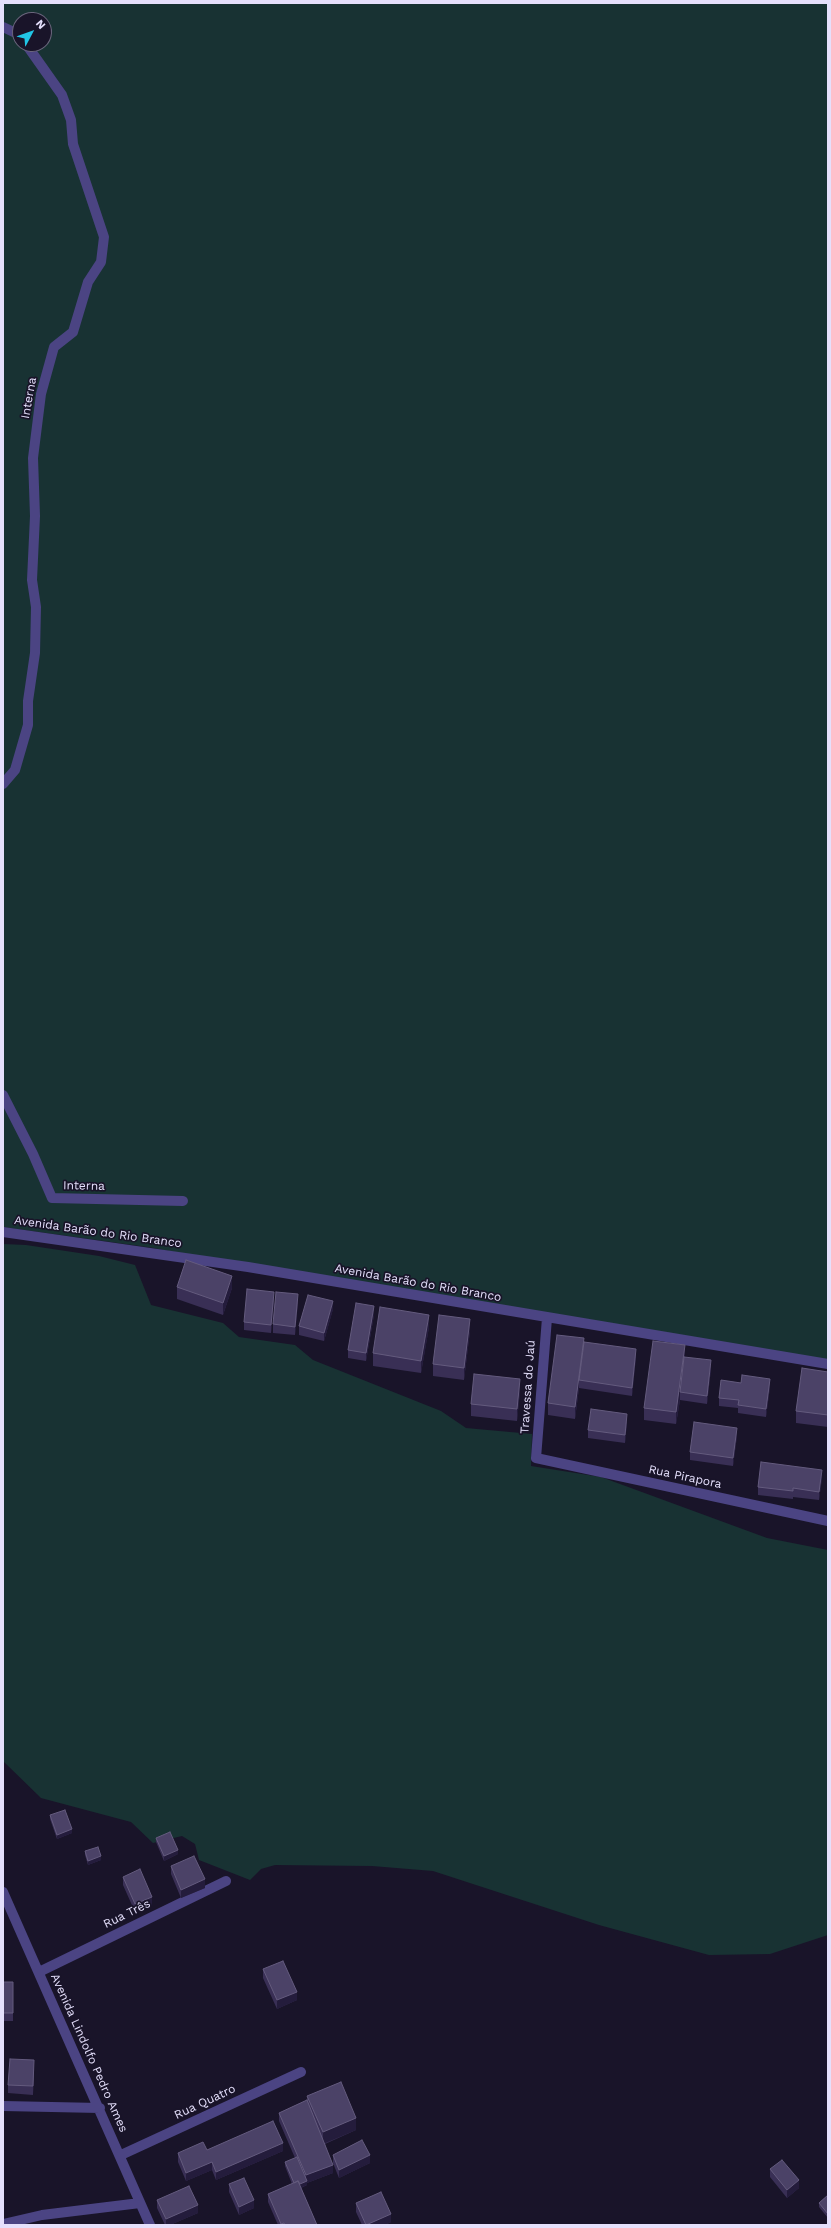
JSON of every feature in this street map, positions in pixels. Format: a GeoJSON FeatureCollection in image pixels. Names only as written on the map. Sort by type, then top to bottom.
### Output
{"type":"FeatureCollection","features":[{"type":"Feature","properties":{"kind":"street","name":"Interna"},"geometry":{"type":"LineString","coordinates":[[3,784],[15,770],[28,725],[28,701],[35,653],[36,607],[32,580],[35,516],[33,458],[41,394],[54,347],[73,332],[88,282],[101,262],[104,237],[73,144],[70,120],[62,95],[32,52]]}},
{"type":"Feature","properties":{"kind":"street","name":"Interna"},"geometry":{"type":"LineString","coordinates":[[3,1095],[33,1154],[52,1198],[183,1201]]}},
{"type":"Feature","properties":{"kind":"street","name":"Avenida Barão do Rio Branco"},"geometry":{"type":"LineString","coordinates":[[3,1232],[225,1263],[828,1364]]}},
{"type":"Feature","properties":{"kind":"street","name":"Travessa do Jaú"},"geometry":{"type":"LineString","coordinates":[[536,1458],[547,1318]]}},
{"type":"Feature","properties":{"kind":"street","name":"Rua Pirapora"},"geometry":{"type":"LineString","coordinates":[[536,1458],[828,1521]]}},
{"type":"Feature","properties":{"kind":"street","name":"Rua Três"},"geometry":{"type":"LineString","coordinates":[[39,1972],[226,1881]]}},
{"type":"Feature","properties":{"kind":"street","name":"Avenida Lindolfo Pedro Ames"},"geometry":{"type":"LineString","coordinates":[[3,1892],[121,2155],[150,2225]]}},
{"type":"Feature","properties":{"kind":"street","name":"Rua Quatro"},"geometry":{"type":"LineString","coordinates":[[121,2155],[301,2072]]}},
{"type":"Feature","properties":{"kind":"street"},"geometry":{"type":"LineString","coordinates":[[3,2106],[100,2108]]}},
{"type":"Feature","properties":{"kind":"street"},"geometry":{"type":"LineString","coordinates":[[3,2224],[42,2215],[140,2202]]}},
{"type":"Feature","properties":{"kind":"green space"},"geometry":{"type":"Polygon","coordinates":[[[3,3],[828,3],[828,1360],[248,1267],[154,1248],[3,1227],[3,3]]]}},
{"type":"Feature","properties":{"kind":"green space"},"geometry":{"type":"Polygon","coordinates":[[[3,1244],[26,1245],[99,1256],[135,1265],[151,1305],[223,1323],[239,1337],[295,1345],[313,1360],[441,1411],[466,1428],[532,1434],[531,1466],[601,1477],[767,1538],[828,1550],[828,1935],[770,1954],[709,1955],[599,1925],[433,1871],[372,1866],[275,1865],[261,1869],[250,1880],[199,1860],[195,1844],[182,1836],[153,1843],[131,1822],[41,1798],[3,1761],[3,1244]]]}},
{"type":"Feature","properties":{"kind":"building"},"geometry":{"type":"Polygon","coordinates":[[[186,1260],[232,1276],[223,1303],[177,1287],[186,1260]]]}},
{"type":"Feature","properties":{"kind":"building"},"geometry":{"type":"Polygon","coordinates":[[[247,1289],[274,1292],[271,1325],[244,1322],[247,1289]]]}},
{"type":"Feature","properties":{"kind":"building"},"geometry":{"type":"Polygon","coordinates":[[[276,1292],[298,1294],[295,1327],[273,1324],[276,1292]]]}},
{"type":"Feature","properties":{"kind":"building"},"geometry":{"type":"Polygon","coordinates":[[[308,1295],[333,1301],[324,1333],[299,1326],[308,1295]]]}},
{"type":"Feature","properties":{"kind":"building"},"geometry":{"type":"Polygon","coordinates":[[[356,1303],[374,1306],[366,1353],[348,1350],[356,1303]]]}},
{"type":"Feature","properties":{"kind":"building"},"geometry":{"type":"Polygon","coordinates":[[[380,1307],[429,1315],[421,1361],[373,1353],[380,1307]]]}},
{"type":"Feature","properties":{"kind":"building"},"geometry":{"type":"Polygon","coordinates":[[[439,1315],[470,1319],[464,1368],[433,1364],[439,1315]]]}},
{"type":"Feature","properties":{"kind":"building"},"geometry":{"type":"Polygon","coordinates":[[[557,1335],[584,1338],[575,1407],[548,1403],[557,1335]]]}},
{"type":"Feature","properties":{"kind":"building"},"geometry":{"type":"Polygon","coordinates":[[[653,1341],[685,1345],[676,1412],[644,1408],[653,1341]]]}},
{"type":"Feature","properties":{"kind":"building"},"geometry":{"type":"Polygon","coordinates":[[[584,1342],[636,1349],[632,1388],[579,1380],[584,1342]]]}},
{"type":"Feature","properties":{"kind":"building"},"geometry":{"type":"Polygon","coordinates":[[[684,1357],[711,1360],[707,1396],[680,1392],[684,1357]]]}},
{"type":"Feature","properties":{"kind":"building"},"geometry":{"type":"Polygon","coordinates":[[[802,1368],[828,1372],[828,1415],[796,1411],[802,1368]]]}},
{"type":"Feature","properties":{"kind":"building"},"geometry":{"type":"Polygon","coordinates":[[[474,1374],[520,1379],[517,1409],[471,1404],[474,1374]]]}},
{"type":"Feature","properties":{"kind":"building"},"geometry":{"type":"Polygon","coordinates":[[[742,1375],[770,1379],[766,1409],[738,1405],[739,1400],[719,1398],[721,1380],[741,1383],[742,1375]]]}},
{"type":"Feature","properties":{"kind":"building"},"geometry":{"type":"Polygon","coordinates":[[[591,1409],[627,1414],[625,1435],[588,1430],[591,1409]]]}},
{"type":"Feature","properties":{"kind":"building"},"geometry":{"type":"Polygon","coordinates":[[[694,1422],[737,1428],[733,1458],[690,1452],[694,1422]]]}},
{"type":"Feature","properties":{"kind":"building"},"geometry":{"type":"Polygon","coordinates":[[[761,1462],[822,1470],[819,1492],[793,1488],[793,1491],[758,1487],[761,1462]]]}},
{"type":"Feature","properties":{"kind":"building"},"geometry":{"type":"Polygon","coordinates":[[[65,1810],[72,1829],[57,1835],[50,1815],[65,1810]]]}},
{"type":"Feature","properties":{"kind":"building"},"geometry":{"type":"Polygon","coordinates":[[[170,1832],[178,1850],[164,1856],[156,1838],[170,1832]]]}},
{"type":"Feature","properties":{"kind":"building"},"geometry":{"type":"Polygon","coordinates":[[[98,1847],[101,1856],[88,1861],[85,1851],[98,1847]]]}},
{"type":"Feature","properties":{"kind":"building"},"geometry":{"type":"Polygon","coordinates":[[[194,1856],[205,1879],[181,1890],[171,1866],[194,1856]]]}},
{"type":"Feature","properties":{"kind":"building"},"geometry":{"type":"Polygon","coordinates":[[[140,1869],[152,1897],[135,1904],[123,1877],[140,1869]]]}},
{"type":"Feature","properties":{"kind":"building"},"geometry":{"type":"Polygon","coordinates":[[[283,1961],[297,1992],[277,2000],[263,1969],[283,1961]]]}},
{"type":"Feature","properties":{"kind":"building"},"geometry":{"type":"Polygon","coordinates":[[[3,1982],[13,1982],[13,2013],[3,2013],[3,1982]]]}},
{"type":"Feature","properties":{"kind":"building"},"geometry":{"type":"Polygon","coordinates":[[[10,2059],[34,2060],[33,2086],[8,2085],[10,2059]]]}},
{"type":"Feature","properties":{"kind":"building"},"geometry":{"type":"Polygon","coordinates":[[[341,2082],[356,2118],[323,2132],[307,2096],[341,2082]]]}},
{"type":"Feature","properties":{"kind":"building"},"geometry":{"type":"Polygon","coordinates":[[[307,2100],[333,2165],[306,2175],[279,2113],[307,2100]]]}},
{"type":"Feature","properties":{"kind":"building"},"geometry":{"type":"Polygon","coordinates":[[[273,2121],[283,2143],[216,2172],[212,2162],[186,2173],[178,2153],[203,2142],[207,2150],[273,2121]]]}},
{"type":"Feature","properties":{"kind":"building"},"geometry":{"type":"Polygon","coordinates":[[[362,2140],[370,2155],[339,2170],[333,2155],[362,2140]]]}},
{"type":"Feature","properties":{"kind":"building"},"geometry":{"type":"Polygon","coordinates":[[[297,2157],[307,2181],[300,2184],[298,2181],[294,2183],[285,2162],[297,2157]]]}},
{"type":"Feature","properties":{"kind":"building"},"geometry":{"type":"Polygon","coordinates":[[[782,2160],[799,2180],[787,2190],[770,2169],[782,2160]]]}},
{"type":"Feature","properties":{"kind":"building"},"geometry":{"type":"Polygon","coordinates":[[[244,2178],[254,2200],[239,2207],[229,2184],[244,2178]]]}},
{"type":"Feature","properties":{"kind":"building"},"geometry":{"type":"Polygon","coordinates":[[[298,2181],[317,2225],[281,2224],[268,2194],[298,2181]]]}},
{"type":"Feature","properties":{"kind":"building"},"geometry":{"type":"Polygon","coordinates":[[[189,2186],[198,2205],[166,2219],[157,2200],[189,2186]]]}},
{"type":"Feature","properties":{"kind":"building"},"geometry":{"type":"Polygon","coordinates":[[[381,2192],[391,2214],[366,2225],[356,2203],[381,2192]]]}},
{"type":"Feature","properties":{"kind":"building"},"geometry":{"type":"Polygon","coordinates":[[[828,2195],[828,2214],[819,2203],[828,2195]]]}}]}
